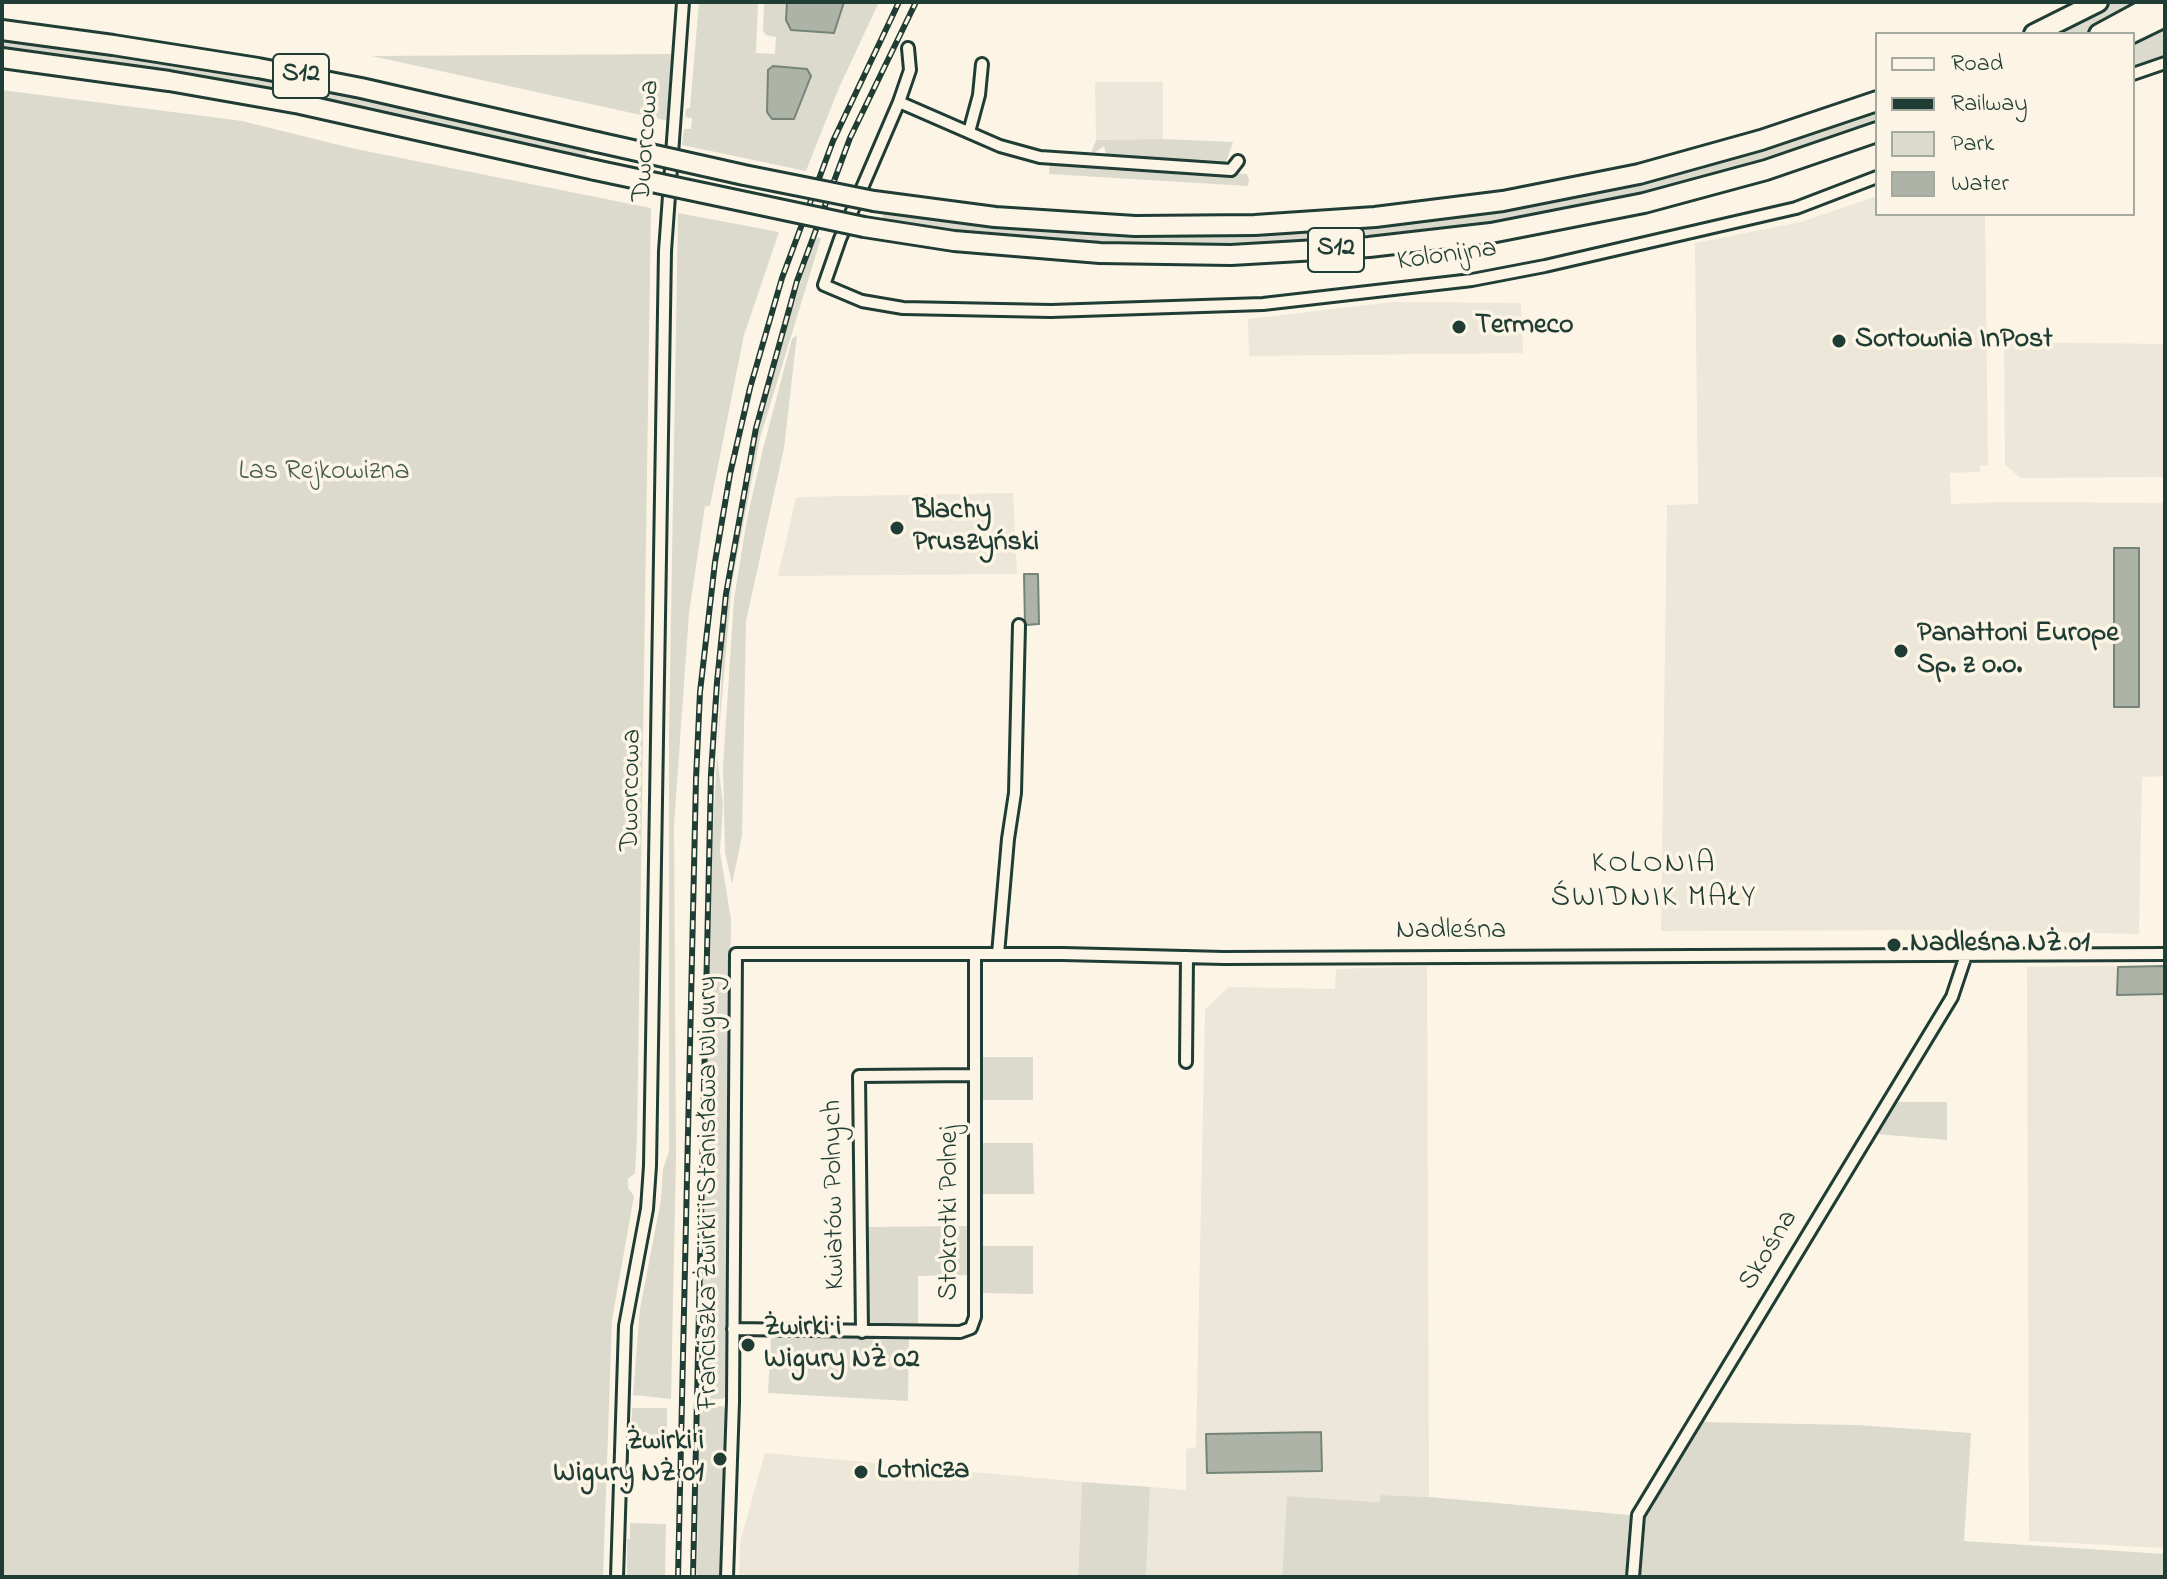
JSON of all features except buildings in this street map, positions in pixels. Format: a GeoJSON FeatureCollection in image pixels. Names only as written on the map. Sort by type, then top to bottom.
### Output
{"type":"FeatureCollection","features":[{"type":"Feature","properties":{"kind":"highway"},"geometry":{"type":"LineString","coordinates":[[2062,20],[2087,2]]}},
{"type":"Feature","properties":{"kind":"highway"},"geometry":{"type":"LineString","coordinates":[[2038,32],[2098,2]]}},
{"type":"Feature","properties":{"kind":"highway"},"geometry":{"type":"LineString","coordinates":[[2103,32],[2158,2]]}},
{"type":"Feature","properties":{"kind":"highway"},"geometry":{"type":"LineString","coordinates":[[2134,32],[2165,17]]}},
{"type":"Feature","properties":{"kind":"highway","name":"S12"},"geometry":{"type":"LineString","coordinates":[[2,30],[157,51],[294,75],[874,201],[995,217],[1135,226],[1270,225],[1375,217],[1503,201],[1625,177],[1733,149],[1875,102]]}},
{"type":"Feature","properties":{"kind":"highway","name":"S12"},"geometry":{"type":"LineString","coordinates":[[2,58],[100,70],[256,96],[864,227],[995,245],[1100,253],[1246,255],[1369,247],[1491,233],[1644,203],[1766,170],[1875,133]]}},
{"type":"Feature","properties":{"kind":"street","name":"Dworcowa"},"geometry":{"type":"LineString","coordinates":[[617,1577],[625,1326],[647,1209],[650,1166],[665,251],[683,2]]}},
{"type":"Feature","properties":{"kind":"street"},"geometry":{"type":"LineString","coordinates":[[908,48],[910,70],[899,102],[1019,152],[1066,160],[1231,170],[1238,161]]}},
{"type":"Feature","properties":{"kind":"street"},"geometry":{"type":"LineString","coordinates":[[2135,73],[2165,63]]}},
{"type":"Feature","properties":{"kind":"street"},"geometry":{"type":"LineString","coordinates":[[969,132],[979,95],[982,64]]}},
{"type":"Feature","properties":{"kind":"street","name":"Kolonijna"},"geometry":{"type":"LineString","coordinates":[[899,102],[840,239],[824,285],[862,301],[903,308],[1051,311],[1263,304],[1472,280],[1796,208],[1875,178]]}},
{"type":"Feature","properties":{"kind":"street"},"geometry":{"type":"LineString","coordinates":[[998,954],[1015,793],[1019,625]]}},
{"type":"Feature","properties":{"kind":"street","name":"Nadleśna"},"geometry":{"type":"LineString","coordinates":[[736,954],[1187,957],[2165,954]]}},
{"type":"Feature","properties":{"kind":"street","name":"Franciszka Żwirki i Stanisława Wigury"},"geometry":{"type":"LineString","coordinates":[[727,1577],[733,1329],[736,954]]}},
{"type":"Feature","properties":{"kind":"street","name":"Stokrotki Polnej"},"geometry":{"type":"LineString","coordinates":[[733,1329],[960,1332],[966,1331],[974,1323],[975,954]]}},
{"type":"Feature","properties":{"kind":"street","name":"Skośna"},"geometry":{"type":"LineString","coordinates":[[1633,1577],[1638,1515],[1952,997],[1966,955]]}},
{"type":"Feature","properties":{"kind":"street"},"geometry":{"type":"LineString","coordinates":[[1186,1062],[1187,957]]}},
{"type":"Feature","properties":{"kind":"street","name":"Kwiatów Polnych"},"geometry":{"type":"LineString","coordinates":[[862,1332],[859,1076],[974,1075]]}},
{"type":"Feature","properties":{"kind":"shaded area"},"geometry":{"type":"Polygon","coordinates":[[[1095,82],[1163,82],[1163,139],[1096,140],[1095,82]]]}},
{"type":"Feature","properties":{"kind":"shaded area"},"geometry":{"type":"Polygon","coordinates":[[[1875,197],[1875,216],[1985,216],[1988,465],[1980,466],[1980,472],[1950,473],[1951,504],[2165,503],[2165,776],[2142,777],[2139,934],[1952,930],[1661,931],[1667,505],[1698,504],[1695,243],[1801,222],[1875,197]]]}},
{"type":"Feature","properties":{"kind":"shaded area"},"geometry":{"type":"Polygon","coordinates":[[[1393,302],[1521,303],[1523,353],[1249,356],[1248,319],[1393,302]]]}},
{"type":"Feature","properties":{"kind":"shaded area"},"geometry":{"type":"Polygon","coordinates":[[[2004,342],[2165,344],[2165,477],[2021,478],[2005,465],[2004,342]]]}},
{"type":"Feature","properties":{"kind":"shaded area","name":"Blachy Pruszyński"},"geometry":{"type":"Polygon","coordinates":[[[1013,493],[1017,574],[778,576],[796,497],[1013,493]]]}},
{"type":"Feature","properties":{"kind":"shaded area"},"geometry":{"type":"Polygon","coordinates":[[[2165,965],[2165,1548],[2029,1541],[2027,967],[2165,965]]]}},
{"type":"Feature","properties":{"kind":"shaded area"},"geometry":{"type":"Polygon","coordinates":[[[1427,966],[1429,1497],[1381,1495],[1380,1502],[1288,1496],[1282,1577],[1146,1577],[1150,1487],[1186,1490],[1186,1449],[1196,1447],[1205,1009],[1229,987],[1335,989],[1336,969],[1427,966]]]}},
{"type":"Feature","properties":{"kind":"shaded area"},"geometry":{"type":"Polygon","coordinates":[[[765,1453],[1082,1482],[1078,1577],[739,1577],[740,1542],[765,1453]]]}},
{"type":"Feature","properties":{"kind":"green space"},"geometry":{"type":"Polygon","coordinates":[[[699,2],[758,2],[756,53],[775,54],[776,37],[763,31],[764,2],[879,2],[838,90],[806,171],[682,145],[684,129],[691,129],[692,118],[685,117],[686,109],[690,108],[699,2]]]}},
{"type":"Feature","properties":{"kind":"green space"},"geometry":{"type":"Polygon","coordinates":[[[2110,2],[2147,2],[2090,32],[2051,32],[2110,2]]]}},
{"type":"Feature","properties":{"kind":"green space"},"geometry":{"type":"Polygon","coordinates":[[[2165,28],[2165,59],[2135,67],[2135,40],[2165,28]]]}},
{"type":"Feature","properties":{"kind":"green space"},"geometry":{"type":"Polygon","coordinates":[[[2,37],[263,76],[588,147],[585,161],[2,53],[2,37]]]}},
{"type":"Feature","properties":{"kind":"green space"},"geometry":{"type":"Polygon","coordinates":[[[677,54],[673,122],[372,56],[677,54]]]}},
{"type":"Feature","properties":{"kind":"green space","name":"Las Rejkowizna"},"geometry":{"type":"Polygon","coordinates":[[[2,90],[242,121],[351,148],[651,208],[637,1137],[635,1173],[628,1179],[628,1188],[634,1196],[612,1320],[603,1577],[2,1577],[2,90]]]}},
{"type":"Feature","properties":{"kind":"green space"},"geometry":{"type":"Polygon","coordinates":[[[1875,108],[1875,127],[1684,187],[1559,215],[1372,242],[1179,249],[1005,239],[882,220],[884,209],[1006,224],[1454,214],[1875,108]]]}},
{"type":"Feature","properties":{"kind":"green space"},"geometry":{"type":"Polygon","coordinates":[[[1096,140],[1233,142],[1225,165],[1107,158],[1104,146],[1090,156],[1096,140]]]}},
{"type":"Feature","properties":{"kind":"green space"},"geometry":{"type":"Polygon","coordinates":[[[1050,163],[1247,174],[1249,180],[1248,186],[1049,174],[1050,163]]]}},
{"type":"Feature","properties":{"kind":"green space"},"geometry":{"type":"Polygon","coordinates":[[[678,213],[779,232],[744,335],[710,506],[705,506],[689,613],[674,825],[676,1156],[671,1399],[633,1395],[640,1309],[661,1200],[663,1169],[669,1151],[669,732],[678,213]]]}},
{"type":"Feature","properties":{"kind":"green space"},"geometry":{"type":"Polygon","coordinates":[[[815,237],[821,238],[760,438],[732,582],[717,750],[724,636],[735,552],[754,446],[769,382],[815,237]]]}},
{"type":"Feature","properties":{"kind":"green space"},"geometry":{"type":"Polygon","coordinates":[[[797,335],[784,448],[746,621],[742,836],[732,884],[725,852],[723,766],[734,599],[762,453],[792,339],[797,335]]]}},
{"type":"Feature","properties":{"kind":"green space"},"geometry":{"type":"Polygon","coordinates":[[[717,756],[723,805],[720,852],[731,919],[727,1396],[699,1400],[712,844],[717,756]]]}},
{"type":"Feature","properties":{"kind":"green space"},"geometry":{"type":"Polygon","coordinates":[[[982,1057],[1033,1057],[1033,1100],[982,1100],[982,1057]]]}},
{"type":"Feature","properties":{"kind":"green space"},"geometry":{"type":"Polygon","coordinates":[[[1893,1102],[1947,1102],[1947,1140],[1876,1134],[1893,1102]]]}},
{"type":"Feature","properties":{"kind":"green space"},"geometry":{"type":"Polygon","coordinates":[[[982,1143],[1033,1143],[1034,1194],[982,1194],[982,1143]]]}},
{"type":"Feature","properties":{"kind":"green space"},"geometry":{"type":"Polygon","coordinates":[[[968,1226],[968,1275],[918,1276],[918,1325],[867,1325],[867,1227],[968,1226]]]}},
{"type":"Feature","properties":{"kind":"green space"},"geometry":{"type":"Polygon","coordinates":[[[982,1246],[1033,1246],[1033,1294],[983,1293],[982,1246]]]}},
{"type":"Feature","properties":{"kind":"green space"},"geometry":{"type":"Polygon","coordinates":[[[771,1336],[909,1339],[908,1401],[768,1393],[771,1336]]]}},
{"type":"Feature","properties":{"kind":"green space"},"geometry":{"type":"Polygon","coordinates":[[[722,1406],[727,1409],[722,1577],[697,1577],[699,1407],[722,1406]]]}},
{"type":"Feature","properties":{"kind":"green space"},"geometry":{"type":"Polygon","coordinates":[[[632,1408],[667,1408],[667,1435],[631,1434],[632,1408]]]}},
{"type":"Feature","properties":{"kind":"green space"},"geometry":{"type":"Polygon","coordinates":[[[1700,1422],[1857,1425],[1971,1433],[1964,1541],[2165,1554],[2165,1577],[1282,1577],[1287,1496],[1379,1502],[1381,1495],[1429,1497],[1641,1516],[1700,1422]]]}},
{"type":"Feature","properties":{"kind":"green space"},"geometry":{"type":"Polygon","coordinates":[[[1082,1482],[1150,1487],[1146,1577],[1078,1577],[1082,1482]]]}},
{"type":"Feature","properties":{"kind":"green space"},"geometry":{"type":"Polygon","coordinates":[[[630,1523],[666,1524],[665,1577],[627,1577],[630,1523]]]}},
{"type":"Feature","properties":{"kind":"water"},"geometry":{"type":"Polygon","coordinates":[[[787,2],[844,2],[834,33],[791,30],[786,20],[787,2]]]}},
{"type":"Feature","properties":{"kind":"water"},"geometry":{"type":"Polygon","coordinates":[[[773,66],[807,69],[811,76],[794,119],[772,119],[767,112],[768,70],[773,66]]]}},
{"type":"Feature","properties":{"kind":"water"},"geometry":{"type":"Polygon","coordinates":[[[2114,548],[2139,548],[2139,707],[2114,707],[2114,548]]]}},
{"type":"Feature","properties":{"kind":"water"},"geometry":{"type":"Polygon","coordinates":[[[1024,574],[1038,574],[1039,624],[1025,625],[1024,574]]]}},
{"type":"Feature","properties":{"kind":"water"},"geometry":{"type":"Polygon","coordinates":[[[2165,966],[2165,994],[2117,995],[2118,967],[2165,966]]]}},
{"type":"Feature","properties":{"kind":"water"},"geometry":{"type":"Polygon","coordinates":[[[1321,1432],[1322,1471],[1207,1473],[1206,1434],[1321,1432]]]}},
{"type":"Feature","properties":{"kind":"railway"},"geometry":{"type":"LineString","coordinates":[[678,1577],[696,779],[700,692],[715,562],[730,474],[750,388],[782,278],[833,141],[899,2]]}},
{"type":"Feature","properties":{"kind":"railway"},"geometry":{"type":"LineString","coordinates":[[693,1577],[711,774],[726,594],[756,428],[797,281],[850,138],[916,2]]}},
{"type":"Feature","properties":{"kind":"place","name":"Termeco"},"geometry":{"type":"Point","coordinates":[1459,327]}},
{"type":"Feature","properties":{"kind":"place","name":"Sortownia InPost"},"geometry":{"type":"Point","coordinates":[1839,341]}},
{"type":"Feature","properties":{"kind":"place","name":"Blachy Pruszyński"},"geometry":{"type":"Point","coordinates":[897,528]}},
{"type":"Feature","properties":{"kind":"place","name":"Panattoni Europe Sp. z o.o."},"geometry":{"type":"Point","coordinates":[1901,651]}},
{"type":"Feature","properties":{"kind":"place","name":"Nadleśna NŻ 01"},"geometry":{"type":"Point","coordinates":[1894,945]}},
{"type":"Feature","properties":{"kind":"place","name":"Żwirki i Wigury NŻ 02"},"geometry":{"type":"Point","coordinates":[748,1345]}},
{"type":"Feature","properties":{"kind":"place","name":"Żwirki i Wigury NŻ 01"},"geometry":{"type":"Point","coordinates":[720,1459]}},
{"type":"Feature","properties":{"kind":"place","name":"Lotnicza"},"geometry":{"type":"Point","coordinates":[861,1472]}},
{"type":"Feature","properties":{"kind":"district","name":"KOLONIA ŚWIDNIK MAŁY"},"geometry":{"type":"Point","coordinates":[1654,883]}}]}
